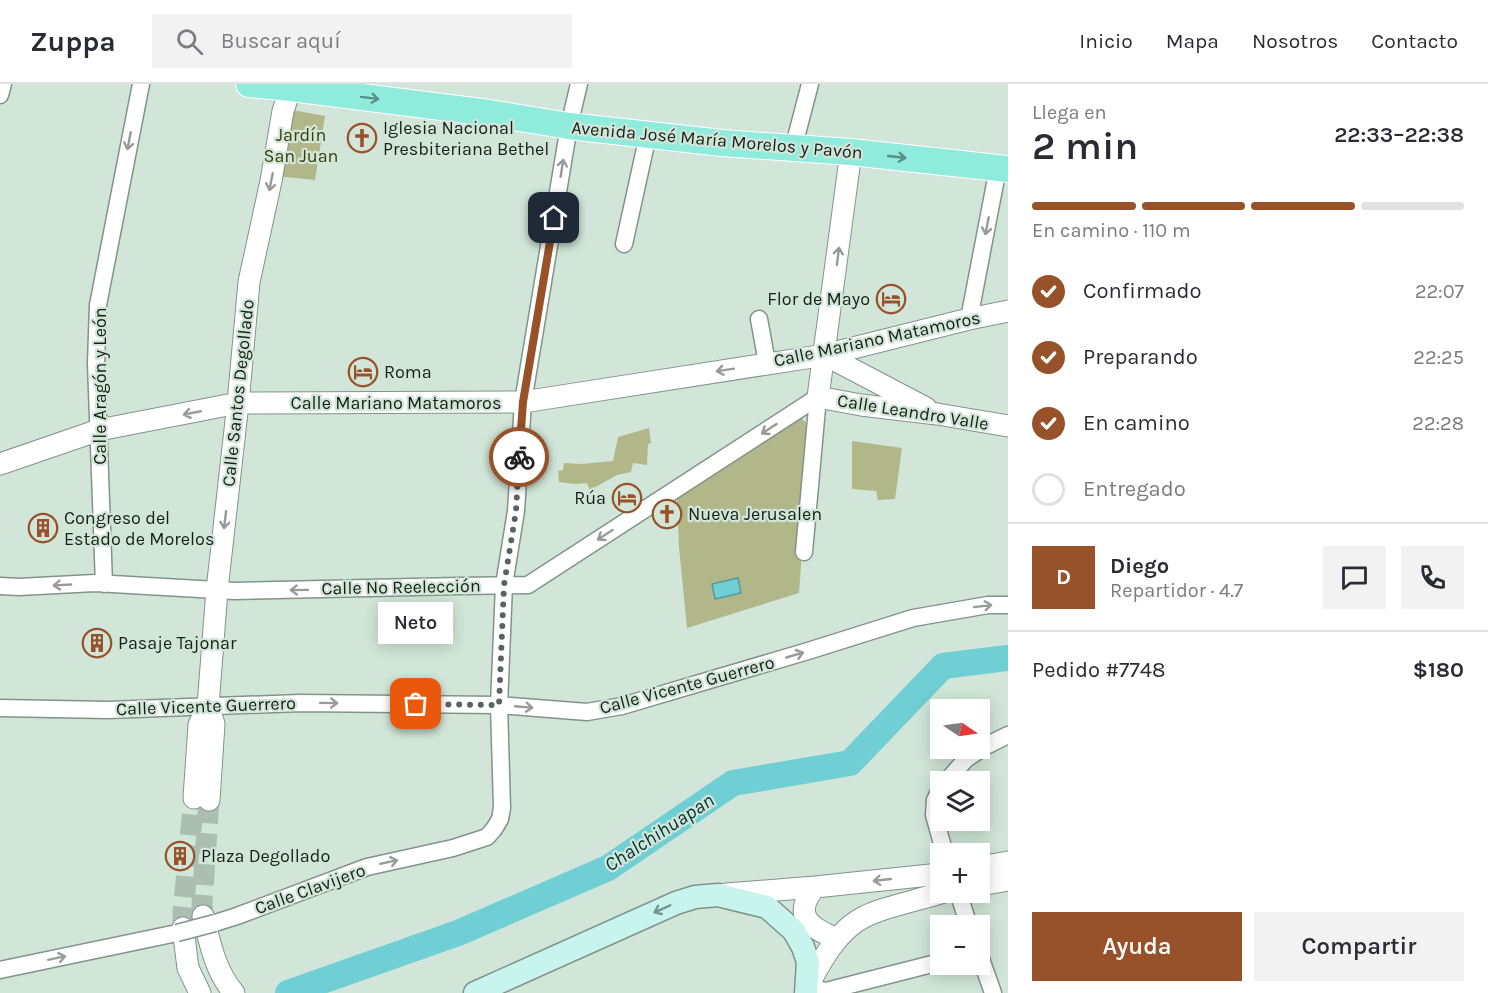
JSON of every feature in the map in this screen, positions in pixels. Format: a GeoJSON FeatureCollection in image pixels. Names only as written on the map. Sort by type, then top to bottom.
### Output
{"type":"FeatureCollection","features":[{"type":"Feature","properties":{"kind":"main road","name":"Avenida José María Morelos y Pavón"},"geometry":{"type":"LineString","coordinates":[[249,84],[291,86],[489,112],[569,126],[648,135],[793,149],[851,152],[1003,169]]}},
{"type":"Feature","properties":{"kind":"main road"},"geometry":{"type":"LineString","coordinates":[[475,993],[676,903],[695,897],[718,895],[767,907],[794,931],[808,962],[806,991]]}},
{"type":"Feature","properties":{"kind":"street"},"geometry":{"type":"LineString","coordinates":[[0,95],[3,84]]}},
{"type":"Feature","properties":{"kind":"street","name":"Calle Aragón y León"},"geometry":{"type":"LineString","coordinates":[[104,584],[96,363],[98,305],[141,84]]}},
{"type":"Feature","properties":{"kind":"street","name":"Calle Clavijero"},"geometry":{"type":"LineString","coordinates":[[0,970],[180,930],[367,867],[453,848],[487,837],[494,829],[500,819],[502,808],[499,705],[504,585],[516,511],[523,402],[569,126],[579,84]]}},
{"type":"Feature","properties":{"kind":"street"},"geometry":{"type":"LineString","coordinates":[[793,149],[810,84]]}},
{"type":"Feature","properties":{"kind":"street","name":"Calle Santos Degollado"},"geometry":{"type":"LineString","coordinates":[[202,799],[214,724],[208,706],[217,590],[249,282],[271,181],[283,111],[291,86]]}},
{"type":"Feature","properties":{"kind":"street"},"geometry":{"type":"LineString","coordinates":[[624,244],[648,135]]}},
{"type":"Feature","properties":{"kind":"street"},"geometry":{"type":"LineString","coordinates":[[804,552],[818,397],[851,152]]}},
{"type":"Feature","properties":{"kind":"street"},"geometry":{"type":"LineString","coordinates":[[969,319],[1003,169]]}},
{"type":"Feature","properties":{"kind":"street","name":"Calle Mariano Matamoros"},"geometry":{"type":"LineString","coordinates":[[0,464],[99,430],[238,403],[523,402],[825,355],[1008,311]]}},
{"type":"Feature","properties":{"kind":"street"},"geometry":{"type":"LineString","coordinates":[[759,319],[766,364]]}},
{"type":"Feature","properties":{"kind":"street"},"geometry":{"type":"LineString","coordinates":[[825,355],[937,414]]}},
{"type":"Feature","properties":{"kind":"street","name":"Calle Leandro Valle"},"geometry":{"type":"LineString","coordinates":[[818,397],[1008,426]]}},
{"type":"Feature","properties":{"kind":"street","name":"Calle No Reelección"},"geometry":{"type":"LineString","coordinates":[[0,586],[104,584],[234,591],[528,585],[818,397]]}},
{"type":"Feature","properties":{"kind":"street","name":"Calle Vicente Guerrero"},"geometry":{"type":"LineString","coordinates":[[0,708],[108,710],[300,703],[499,705],[587,712],[622,706],[913,618],[988,605],[1008,605]]}},
{"type":"Feature","properties":{"kind":"street"},"geometry":{"type":"LineString","coordinates":[[956,771],[966,759],[1008,735]]}},
{"type":"Feature","properties":{"kind":"street"},"geometry":{"type":"LineString","coordinates":[[990,865],[1008,862]]}},
{"type":"Feature","properties":{"kind":"street"},"geometry":{"type":"LineString","coordinates":[[718,895],[930,875]]}},
{"type":"Feature","properties":{"kind":"street"},"geometry":{"type":"LineString","coordinates":[[990,883],[1008,880]]}},
{"type":"Feature","properties":{"kind":"street"},"geometry":{"type":"LineString","coordinates":[[815,887],[804,906],[806,918],[813,928],[837,939]]}},
{"type":"Feature","properties":{"kind":"street"},"geometry":{"type":"LineString","coordinates":[[930,896],[866,916],[851,927],[837,939],[820,961],[806,991],[826,991],[930,965]]}},
{"type":"Feature","properties":{"kind":"street"},"geometry":{"type":"LineString","coordinates":[[209,919],[215,962],[233,991]]}},
{"type":"Feature","properties":{"kind":"street"},"geometry":{"type":"LineString","coordinates":[[180,930],[188,968],[200,993]]}},
{"type":"Feature","properties":{"kind":"street"},"geometry":{"type":"LineString","coordinates":[[987,975],[993,993]]}},
{"type":"Feature","properties":{"kind":"green space","name":"Jardín San Juan"},"geometry":{"type":"Polygon","coordinates":[[[287,109],[325,116],[315,180],[276,176],[287,109]]]}},
{"type":"Feature","properties":{"kind":"green space"},"geometry":{"type":"Polygon","coordinates":[[[801,418],[811,427],[799,593],[687,628],[677,499],[801,418]]]}},
{"type":"Feature","properties":{"kind":"green space"},"geometry":{"type":"Polygon","coordinates":[[[649,428],[651,443],[648,444],[647,465],[633,463],[631,472],[617,475],[590,490],[587,483],[559,482],[558,471],[563,470],[564,463],[613,461],[618,437],[649,428]]]}},
{"type":"Feature","properties":{"kind":"green space"},"geometry":{"type":"Polygon","coordinates":[[[852,441],[902,448],[895,499],[878,500],[876,491],[852,489],[852,441]]]}},
{"type":"Feature","properties":{"kind":"water"},"geometry":{"type":"Polygon","coordinates":[[[738,578],[741,593],[715,599],[712,584],[738,578]]]}},
{"type":"Feature","properties":{"kind":"waterway","name":"Chalchihuapan"},"geometry":{"type":"LineString","coordinates":[[288,993],[458,933],[608,868],[733,783],[850,763],[943,666],[1008,658]]}},
{"type":"Feature","properties":{"kind":"tunnel"},"geometry":{"type":"LineString","coordinates":[[183,928],[194,798]]}},
{"type":"Feature","properties":{"kind":"tunnel"},"geometry":{"type":"LineString","coordinates":[[203,916],[209,800]]}},
{"type":"Feature","properties":{"kind":"way so far"},"geometry":{"type":"LineString","coordinates":[[416,704],[499,705],[504,585],[516,511],[519,457]]}},
{"type":"Feature","properties":{"kind":"place","name":"Iglesia Nacional Presbiteriana Bethel"},"geometry":{"type":"Point","coordinates":[362,138]}},
{"type":"Feature","properties":{"kind":"place","name":"Flor de Mayo"},"geometry":{"type":"Point","coordinates":[891,299]}},
{"type":"Feature","properties":{"kind":"place","name":"Roma"},"geometry":{"type":"Point","coordinates":[363,372]}},
{"type":"Feature","properties":{"kind":"place","name":"Rúa"},"geometry":{"type":"Point","coordinates":[627,498]}},
{"type":"Feature","properties":{"kind":"place","name":"Nueva Jerusalen"},"geometry":{"type":"Point","coordinates":[667,514]}},
{"type":"Feature","properties":{"kind":"place","name":"Congreso del Estado de Morelos"},"geometry":{"type":"Point","coordinates":[43,528]}},
{"type":"Feature","properties":{"kind":"place","name":"Pasaje Tajonar"},"geometry":{"type":"Point","coordinates":[97,643]}},
{"type":"Feature","properties":{"kind":"place","name":"Neto"},"geometry":{"type":"Point","coordinates":[416,704]}},
{"type":"Feature","properties":{"kind":"place","name":"Plaza Degollado"},"geometry":{"type":"Point","coordinates":[180,856]}},
{"type":"Feature","properties":{"kind":"route"},"geometry":{"type":"LineString","coordinates":[[519,457],[523,402],[554,218]]}}]}
